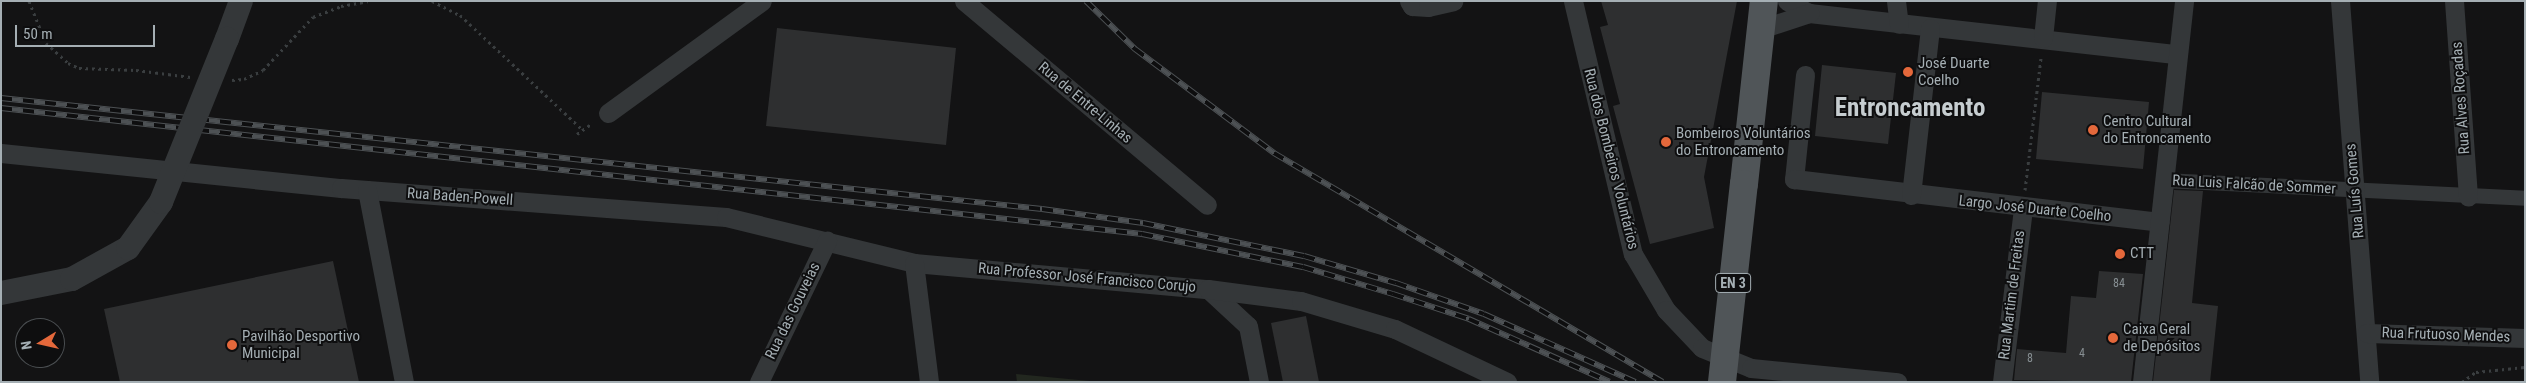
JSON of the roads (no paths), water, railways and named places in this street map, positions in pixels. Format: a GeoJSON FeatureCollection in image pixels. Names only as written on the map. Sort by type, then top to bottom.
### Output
{"type":"FeatureCollection","features":[{"type":"Feature","properties":{"kind":"main road","name":"EN 3"},"geometry":{"type":"LineString","coordinates":[[1722,382],[1764,1]]}},
{"type":"Feature","properties":{"kind":"street"},"geometry":{"type":"LineString","coordinates":[[1,293],[72,280],[128,248],[161,202],[241,1]]}},
{"type":"Feature","properties":{"kind":"street"},"geometry":{"type":"LineString","coordinates":[[608,113],[762,1]]}},
{"type":"Feature","properties":{"kind":"street","name":"Rua de Entre-Linhas"},"geometry":{"type":"LineString","coordinates":[[964,1],[1207,206]]}},
{"type":"Feature","properties":{"kind":"street"},"geometry":{"type":"LineString","coordinates":[[1410,4],[1428,7],[1453,1]]}},
{"type":"Feature","properties":{"kind":"street","name":"Rua dos Bombeiros Voluntários"},"geometry":{"type":"LineString","coordinates":[[1573,1],[1633,254],[1666,310],[1702,348],[1751,368],[1898,382]]}},
{"type":"Feature","properties":{"kind":"street"},"geometry":{"type":"LineString","coordinates":[[1787,1],[1808,13],[2177,54]]}},
{"type":"Feature","properties":{"kind":"street"},"geometry":{"type":"LineString","coordinates":[[1896,1],[1899,24]]}},
{"type":"Feature","properties":{"kind":"street"},"geometry":{"type":"LineString","coordinates":[[2044,38],[2047,1]]}},
{"type":"Feature","properties":{"kind":"street"},"geometry":{"type":"LineString","coordinates":[[2142,382],[2184,1]]}},
{"type":"Feature","properties":{"kind":"street","name":"Rua Luís Gomes"},"geometry":{"type":"LineString","coordinates":[[2340,1],[2367,333],[2369,382]]}},
{"type":"Feature","properties":{"kind":"street","name":"Rua Alves Roçadas"},"geometry":{"type":"LineString","coordinates":[[2454,1],[2468,196]]}},
{"type":"Feature","properties":{"kind":"street"},"geometry":{"type":"LineString","coordinates":[[1761,29],[1808,13]]}},
{"type":"Feature","properties":{"kind":"street"},"geometry":{"type":"LineString","coordinates":[[1911,195],[1930,28]]}},
{"type":"Feature","properties":{"kind":"street","name":"Largo José Duarte Coelho"},"geometry":{"type":"LineString","coordinates":[[1805,75],[1794,180],[2023,208],[2159,222]]}},
{"type":"Feature","properties":{"kind":"street","name":"Rua Baden-Powell"},"geometry":{"type":"LineString","coordinates":[[1,153],[367,190],[726,217],[914,263]]}},
{"type":"Feature","properties":{"kind":"street","name":"Rua Luis Falcão de Sommer"},"geometry":{"type":"LineString","coordinates":[[2163,180],[2525,198]]}},
{"type":"Feature","properties":{"kind":"street"},"geometry":{"type":"LineString","coordinates":[[367,190],[404,382]]}},
{"type":"Feature","properties":{"kind":"street","name":"Rua Martim de Freitas"},"geometry":{"type":"LineString","coordinates":[[2002,382],[2023,208]]}},
{"type":"Feature","properties":{"kind":"street","name":"Rua das Gouveias"},"geometry":{"type":"LineString","coordinates":[[759,382],[827,241]]}},
{"type":"Feature","properties":{"kind":"street"},"geometry":{"type":"LineString","coordinates":[[914,263],[929,382]]}},
{"type":"Feature","properties":{"kind":"street","name":"Rua Professor José Francisco Corujo"},"geometry":{"type":"LineString","coordinates":[[914,263],[1208,289],[1248,326],[1259,382]]}},
{"type":"Feature","properties":{"kind":"street"},"geometry":{"type":"LineString","coordinates":[[1208,289],[1301,301],[1395,330],[1507,382]]}},
{"type":"Feature","properties":{"kind":"street","name":"Rua Frutuoso Mendes"},"geometry":{"type":"LineString","coordinates":[[2367,333],[2525,338]]}},
{"type":"Feature","properties":{"kind":"railway"},"geometry":{"type":"LineString","coordinates":[[1086,1],[1135,49],[1274,153],[1663,382]]}},
{"type":"Feature","properties":{"kind":"railway"},"geometry":{"type":"LineString","coordinates":[[1,98],[1042,209],[1143,223],[1304,256],[1396,283],[1484,314],[1635,382]]}},
{"type":"Feature","properties":{"kind":"railway"},"geometry":{"type":"LineString","coordinates":[[1,108],[1142,234],[1303,267],[1393,294],[1469,319],[1610,382]]}},
{"type":"Feature","properties":{"kind":"place","name":"José Duarte Coelho"},"geometry":{"type":"Point","coordinates":[1908,72]}},
{"type":"Feature","properties":{"kind":"place","name":"Centro Cultural do Entroncamento"},"geometry":{"type":"Point","coordinates":[2093,130]}},
{"type":"Feature","properties":{"kind":"place","name":"Bombeiros Voluntários do Entroncamento"},"geometry":{"type":"Point","coordinates":[1666,142]}},
{"type":"Feature","properties":{"kind":"place","name":"CTT"},"geometry":{"type":"Point","coordinates":[2120,254]}},
{"type":"Feature","properties":{"kind":"place","name":"Caixa Geral de Depósitos"},"geometry":{"type":"Point","coordinates":[2113,338]}},
{"type":"Feature","properties":{"kind":"place","name":"Pavilhão Desportivo Municipal"},"geometry":{"type":"Point","coordinates":[232,345]}},
{"type":"Feature","properties":{"kind":"district","name":"Entroncamento"},"geometry":{"type":"Point","coordinates":[1910,108]}}]}
